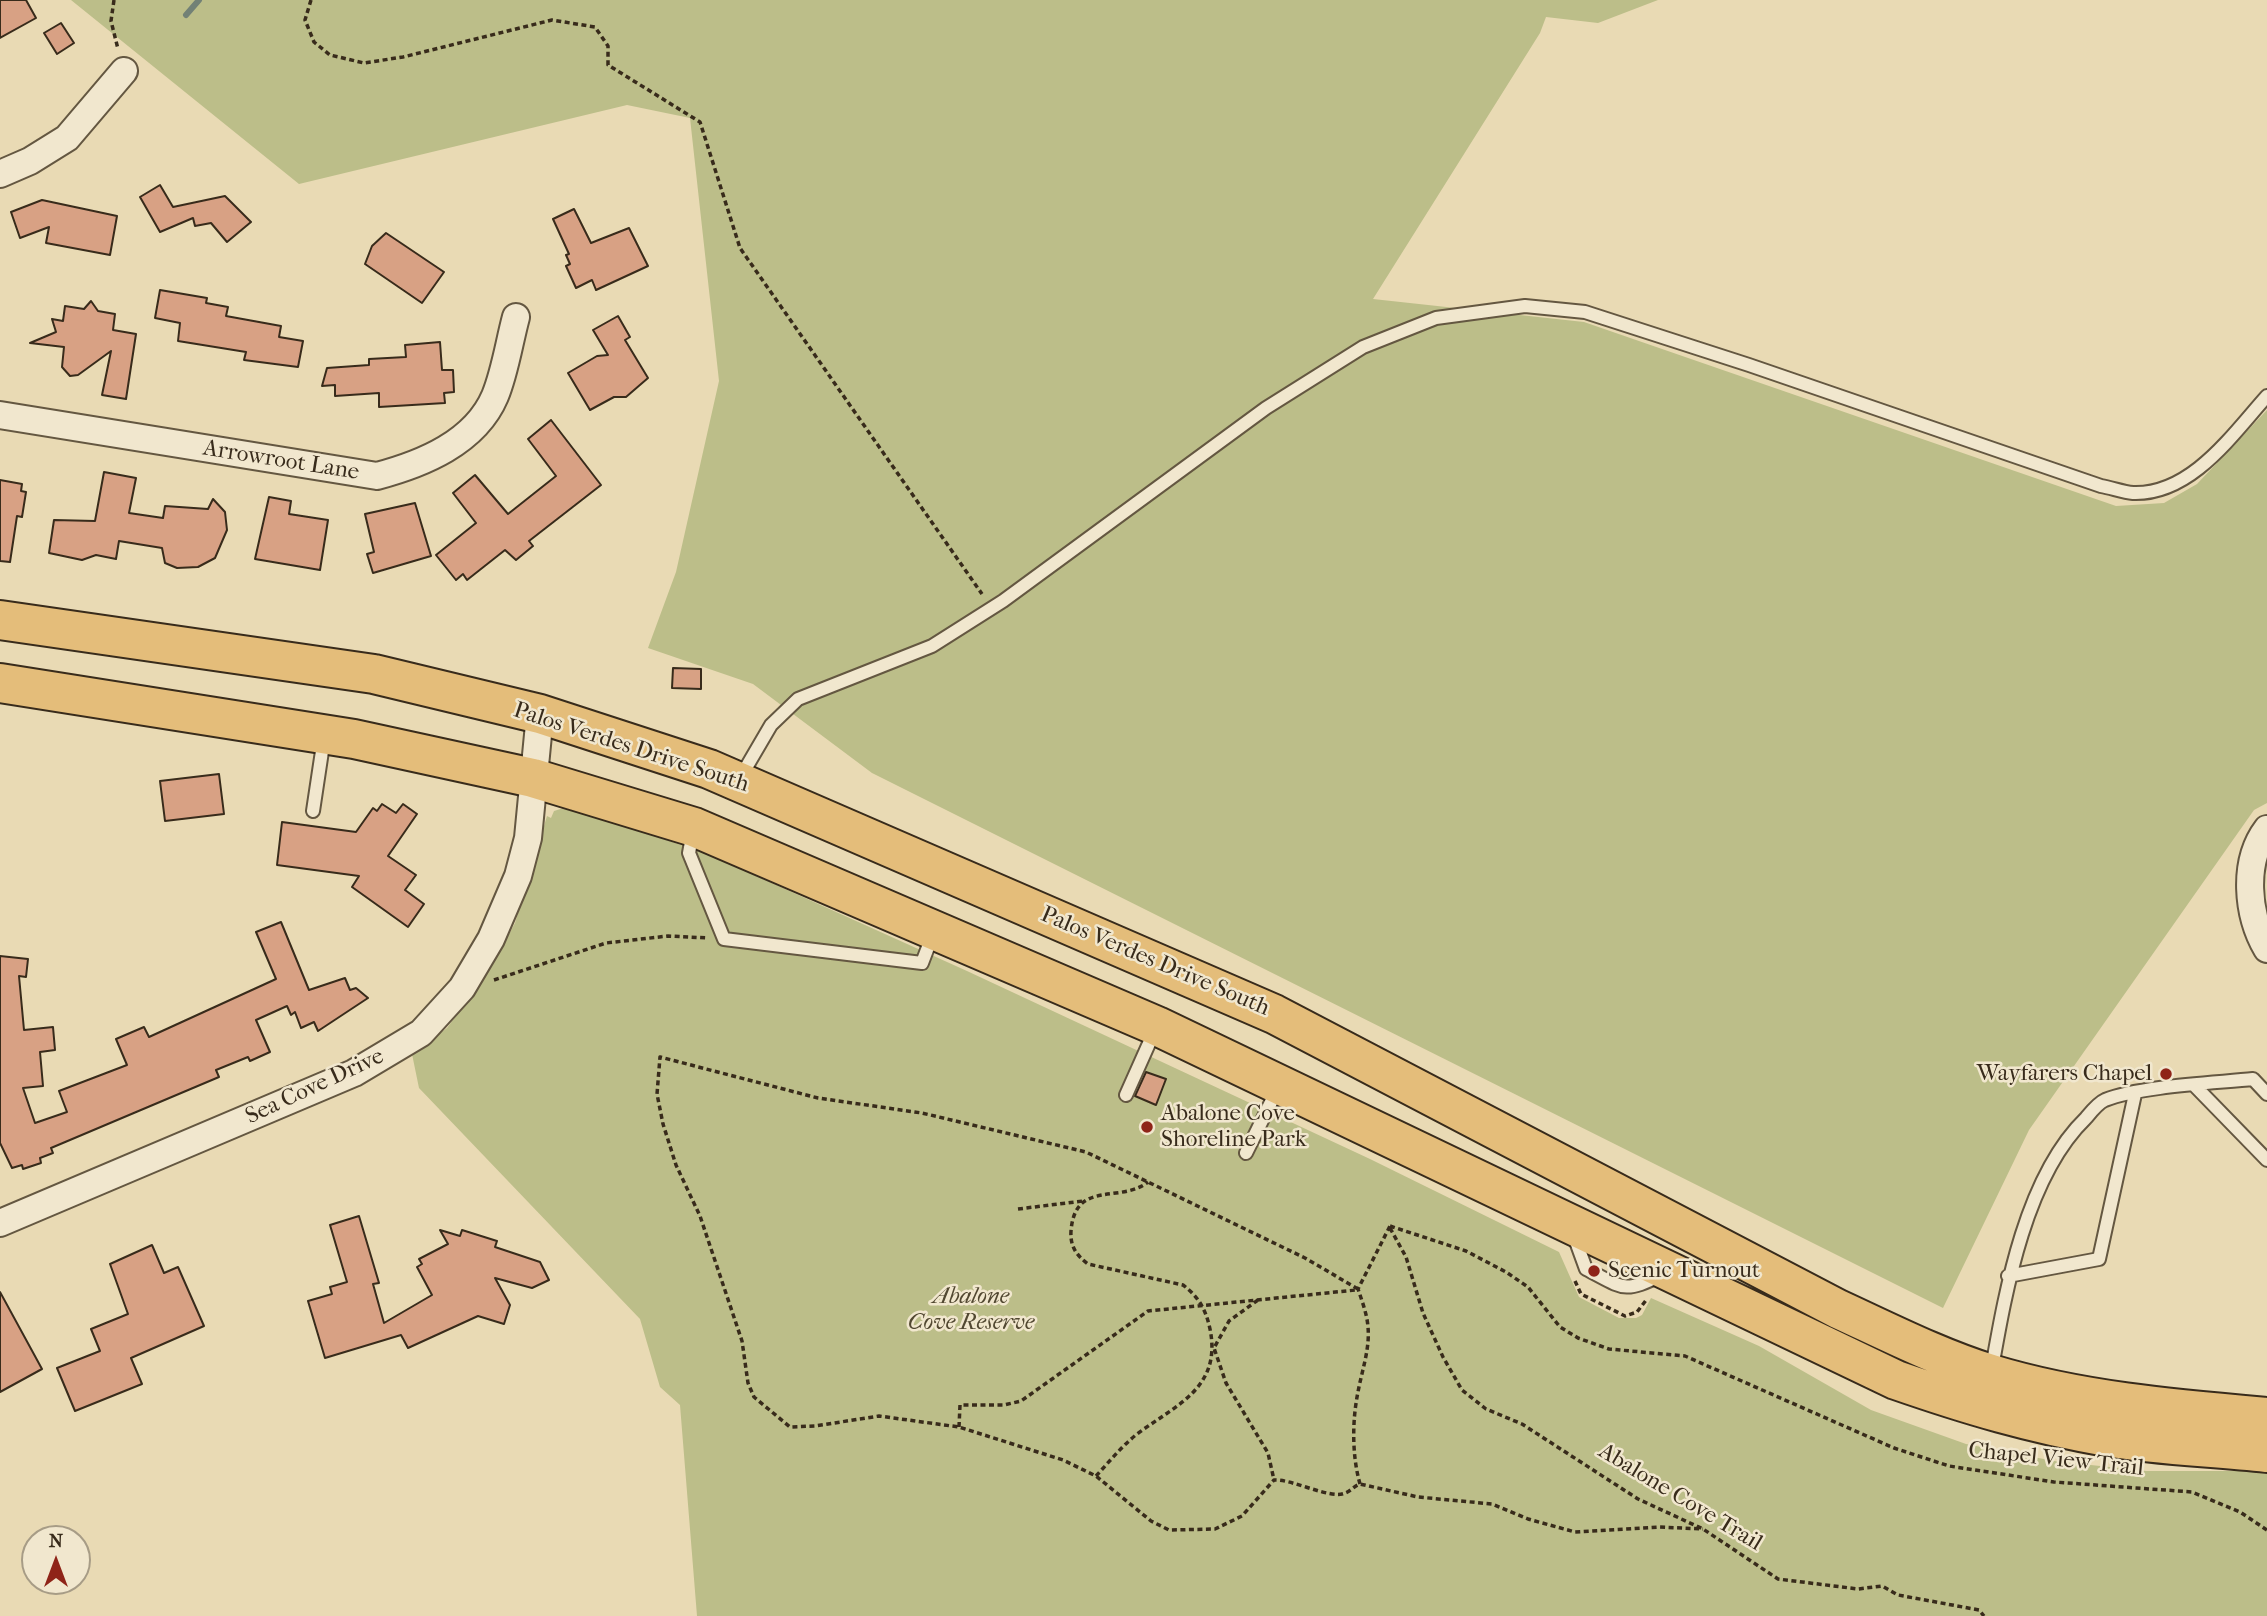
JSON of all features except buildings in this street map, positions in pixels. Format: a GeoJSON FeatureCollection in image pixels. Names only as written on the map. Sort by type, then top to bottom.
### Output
{"type":"FeatureCollection","features":[{"type":"Feature","properties":{"kind":"main road","name":"Palos Verdes Drive South"},"geometry":{"type":"LineString","coordinates":[[0,620],[374,674],[540,714],[709,769],[1275,1014],[1838,1309],[1910,1343],[1987,1392],[2110,1437],[2267,1453]]}},
{"type":"Feature","properties":{"kind":"main road","name":"Palos Verdes Drive South"},"geometry":{"type":"LineString","coordinates":[[0,683],[324,734],[533,778],[694,827],[1157,1026],[1896,1380],[1987,1392],[2267,1417]]}},
{"type":"Feature","properties":{"kind":"street"},"geometry":{"type":"LineString","coordinates":[[0,174],[30,161],[67,138],[122,63]]}},
{"type":"Feature","properties":{"kind":"street","name":"Arrowroot Lane"},"geometry":{"type":"LineString","coordinates":[[0,415],[377,476],[418,465],[468,434],[494,398],[516,317]]}},
{"type":"Feature","properties":{"kind":"street","name":"Sea Cove Drive"},"geometry":{"type":"LineString","coordinates":[[0,1223],[354,1073],[421,1032],[462,988],[491,939],[518,876],[527,838],[540,714]]}},
{"type":"Feature","properties":{"kind":"street"},"geometry":{"type":"LineString","coordinates":[[2267,829],[2253,854],[2250,885],[2258,933],[2267,949]]}},
{"type":"Feature","properties":{"kind":"lane"},"geometry":{"type":"LineString","coordinates":[[738,781],[771,725],[798,699],[932,646],[991,608],[1266,408],[1363,347],[1436,318],[1525,306],[1585,313],[1749,365],[2101,486],[2132,493],[2151,492],[2181,483],[2267,396]]}},
{"type":"Feature","properties":{"kind":"lane"},"geometry":{"type":"LineString","coordinates":[[313,811],[324,734]]}},
{"type":"Feature","properties":{"kind":"lane"},"geometry":{"type":"LineString","coordinates":[[694,827],[689,853],[724,939],[922,963],[935,929]]}},
{"type":"Feature","properties":{"kind":"lane"},"geometry":{"type":"LineString","coordinates":[[1126,1095],[1157,1026]]}},
{"type":"Feature","properties":{"kind":"lane"},"geometry":{"type":"LineString","coordinates":[[1987,1392],[2008,1276],[2048,1169],[2068,1134],[2104,1100],[2194,1085],[2253,1079],[2267,1094]]}},
{"type":"Feature","properties":{"kind":"lane"},"geometry":{"type":"LineString","coordinates":[[1246,1153],[1266,1108],[1281,1084]]}},
{"type":"Feature","properties":{"kind":"lane"},"geometry":{"type":"LineString","coordinates":[[2194,1085],[2267,1160]]}},
{"type":"Feature","properties":{"kind":"lane"},"geometry":{"type":"LineString","coordinates":[[2008,1276],[2099,1259],[2135,1094]]}},
{"type":"Feature","properties":{"kind":"path"},"geometry":{"type":"LineString","coordinates":[[114,0],[111,21],[122,63]]}},
{"type":"Feature","properties":{"kind":"path"},"geometry":{"type":"LineString","coordinates":[[311,0],[305,20],[314,41],[330,55],[364,63],[403,57],[552,20],[595,27],[608,46],[608,65],[700,122],[740,248],[991,608]]}},
{"type":"Feature","properties":{"kind":"path"},"geometry":{"type":"LineString","coordinates":[[462,988],[518,974],[606,943],[668,936],[724,939]]}},
{"type":"Feature","properties":{"kind":"path"},"geometry":{"type":"LineString","coordinates":[[1358,1289],[1304,1258],[1086,1152],[922,1113],[818,1098],[660,1057],[657,1094],[663,1124],[676,1165],[700,1216],[742,1341],[748,1383],[754,1396],[790,1427],[879,1416],[959,1427],[1063,1460],[1096,1476],[1151,1521],[1168,1530],[1215,1529],[1242,1516],[1274,1480],[1284,1479],[1335,1494],[1344,1494],[1360,1484],[1418,1497],[1492,1504],[1528,1519],[1575,1532],[1659,1527],[1703,1529]]}},
{"type":"Feature","properties":{"kind":"path"},"geometry":{"type":"LineString","coordinates":[[1018,1209],[1136,1191],[1148,1182]]}},
{"type":"Feature","properties":{"kind":"path"},"geometry":{"type":"LineString","coordinates":[[1083,1201],[1071,1229],[1071,1244],[1078,1257],[1088,1264],[1110,1271],[1183,1285],[1203,1305],[1226,1383],[1268,1452],[1274,1480]]}},
{"type":"Feature","properties":{"kind":"path"},"geometry":{"type":"LineString","coordinates":[[1360,1484],[1354,1465],[1354,1442],[1357,1394],[1367,1356],[1368,1326],[1358,1289],[1390,1226]]}},
{"type":"Feature","properties":{"kind":"path","name":"Chapel View Trail"},"geometry":{"type":"LineString","coordinates":[[1390,1226],[1466,1251],[1506,1272],[1528,1287],[1560,1327],[1578,1338],[1609,1349],[1685,1356],[1894,1448],[1949,1466],[2054,1482],[2192,1492],[2240,1512],[2267,1530]]}},
{"type":"Feature","properties":{"kind":"path","name":"Abalone Cove Trail"},"geometry":{"type":"LineString","coordinates":[[1390,1226],[1406,1257],[1428,1324],[1462,1390],[1486,1409],[1522,1424],[1638,1499],[1703,1529],[1778,1579],[1858,1588],[1882,1586],[1898,1595],[1979,1610],[1984,1616]]}},
{"type":"Feature","properties":{"kind":"path"},"geometry":{"type":"LineString","coordinates":[[959,1427],[960,1405],[1004,1405],[1021,1401],[1142,1315],[1163,1309],[1358,1289]]}},
{"type":"Feature","properties":{"kind":"path"},"geometry":{"type":"LineString","coordinates":[[1096,1476],[1137,1434],[1188,1399],[1202,1382],[1214,1348],[1229,1321],[1259,1299]]}},
{"type":"Feature","properties":{"kind":"green space"},"geometry":{"type":"Polygon","coordinates":[[[71,0],[1658,0],[1598,23],[1546,17],[1540,33],[1373,299],[1584,322],[2116,506],[2164,503],[2197,484],[2267,410],[2267,803],[2254,810],[2029,1130],[1943,1308],[872,773],[753,684],[648,648],[676,572],[719,381],[690,118],[627,105],[299,184],[71,0]]]}},
{"type":"Feature","properties":{"kind":"green space","name":"Abalone Cove Reserve"},"geometry":{"type":"Polygon","coordinates":[[[570,806],[712,856],[967,971],[1370,1159],[1559,1252],[1579,1297],[1619,1318],[1636,1318],[1642,1315],[1651,1298],[1759,1346],[1871,1410],[1966,1444],[2054,1461],[2146,1471],[2267,1471],[2267,1616],[697,1616],[680,1405],[660,1387],[640,1319],[419,1088],[412,1054],[447,1028],[492,966],[515,923],[547,816],[551,818],[554,811],[570,806]]]}},
{"type":"Feature","properties":{"kind":"waterway"},"geometry":{"type":"LineString","coordinates":[[186,15],[199,0]]}},
{"type":"Feature","properties":{"kind":"place","name":"Wayfarers Chapel"},"geometry":{"type":"Point","coordinates":[2166,1074]}},
{"type":"Feature","properties":{"kind":"place","name":"Abalone Cove Shoreline Park"},"geometry":{"type":"Point","coordinates":[1147,1127]}},
{"type":"Feature","properties":{"kind":"place","name":"Scenic Turnout"},"geometry":{"type":"Point","coordinates":[1594,1271]}}]}
